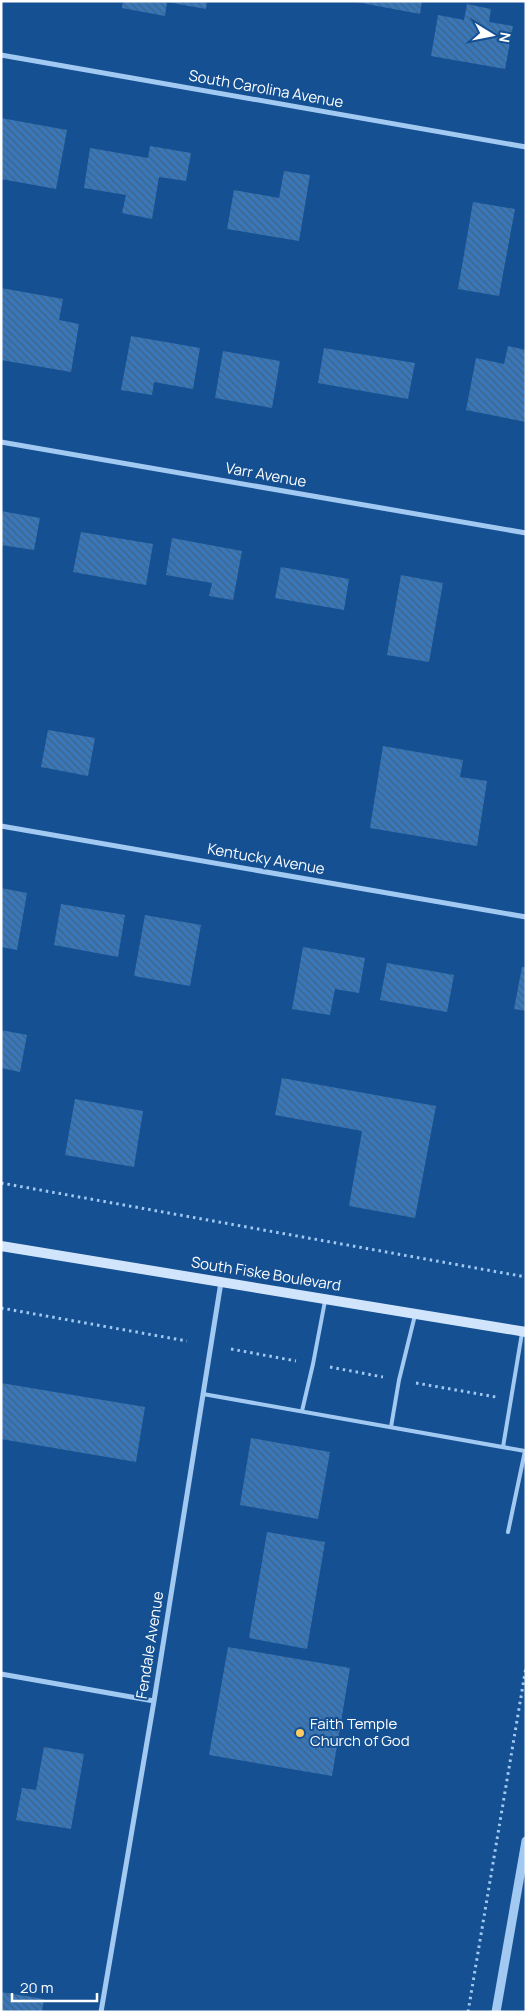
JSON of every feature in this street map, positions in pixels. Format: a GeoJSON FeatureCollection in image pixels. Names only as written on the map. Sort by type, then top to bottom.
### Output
{"type":"FeatureCollection","features":[{"type":"Feature","properties":{"kind":"main road","name":"South Fiske Boulevard"},"geometry":{"type":"LineString","coordinates":[[1,1246],[524,1331]]}},
{"type":"Feature","properties":{"kind":"street","name":"South Carolina Avenue"},"geometry":{"type":"LineString","coordinates":[[1,55],[526,147]]}},
{"type":"Feature","properties":{"kind":"street","name":"Varr Avenue"},"geometry":{"type":"LineString","coordinates":[[1,442],[526,533]]}},
{"type":"Feature","properties":{"kind":"street","name":"Kentucky Avenue"},"geometry":{"type":"LineString","coordinates":[[1,826],[526,916]]}},
{"type":"Feature","properties":{"kind":"street","name":"Fendale Avenue"},"geometry":{"type":"LineString","coordinates":[[100,2012],[154,1701],[221,1282]]}},
{"type":"Feature","properties":{"kind":"street"},"geometry":{"type":"LineString","coordinates":[[1,1674],[154,1701]]}},
{"type":"Feature","properties":{"kind":"street"},"geometry":{"type":"LineString","coordinates":[[496,2012],[526,1841]]}},
{"type":"Feature","properties":{"kind":"lane"},"geometry":{"type":"LineString","coordinates":[[302,1411],[325,1299]]}},
{"type":"Feature","properties":{"kind":"lane"},"geometry":{"type":"LineString","coordinates":[[392,1427],[399,1380],[415,1314]]}},
{"type":"Feature","properties":{"kind":"lane"},"geometry":{"type":"LineString","coordinates":[[503,1447],[524,1331]]}},
{"type":"Feature","properties":{"kind":"lane"},"geometry":{"type":"LineString","coordinates":[[203,1394],[524,1451],[508,1532]]}},
{"type":"Feature","properties":{"kind":"path"},"geometry":{"type":"LineString","coordinates":[[1,1184],[526,1277]]}},
{"type":"Feature","properties":{"kind":"path"},"geometry":{"type":"LineString","coordinates":[[1,1308],[187,1341]]}},
{"type":"Feature","properties":{"kind":"path"},"geometry":{"type":"LineString","coordinates":[[231,1349],[265,1355]]}},
{"type":"Feature","properties":{"kind":"path"},"geometry":{"type":"LineString","coordinates":[[468,2012],[526,1667]]}},
{"type":"Feature","properties":{"kind":"building"},"geometry":{"type":"Polygon","coordinates":[[[123,1],[207,1],[206,9],[167,2],[165,16],[122,8],[123,1]]]}},
{"type":"Feature","properties":{"kind":"building"},"geometry":{"type":"Polygon","coordinates":[[[351,1],[422,1],[420,14],[351,1]]]}},
{"type":"Feature","properties":{"kind":"building"},"geometry":{"type":"Polygon","coordinates":[[[467,4],[491,9],[489,22],[513,26],[505,69],[431,56],[438,15],[464,20],[467,4]]]}},
{"type":"Feature","properties":{"kind":"building"},"geometry":{"type":"Polygon","coordinates":[[[1,118],[67,130],[56,189],[1,179],[1,118]]]}},
{"type":"Feature","properties":{"kind":"building"},"geometry":{"type":"Polygon","coordinates":[[[150,146],[191,153],[186,181],[159,177],[152,219],[122,213],[126,195],[84,188],[90,148],[148,158],[150,146]]]}},
{"type":"Feature","properties":{"kind":"building"},"geometry":{"type":"Polygon","coordinates":[[[284,171],[310,175],[299,241],[227,229],[234,190],[279,198],[284,171]]]}},
{"type":"Feature","properties":{"kind":"building"},"geometry":{"type":"Polygon","coordinates":[[[473,202],[515,209],[499,296],[458,289],[473,202]]]}},
{"type":"Feature","properties":{"kind":"building"},"geometry":{"type":"Polygon","coordinates":[[[1,288],[63,299],[59,320],[79,324],[71,372],[1,360],[1,288]]]}},
{"type":"Feature","properties":{"kind":"building"},"geometry":{"type":"Polygon","coordinates":[[[131,336],[200,348],[193,389],[154,382],[152,395],[121,390],[131,336]]]}},
{"type":"Feature","properties":{"kind":"building"},"geometry":{"type":"Polygon","coordinates":[[[508,346],[526,350],[526,422],[466,410],[476,358],[504,364],[508,346]]]}},
{"type":"Feature","properties":{"kind":"building"},"geometry":{"type":"Polygon","coordinates":[[[324,348],[415,363],[408,399],[318,383],[324,348]]]}},
{"type":"Feature","properties":{"kind":"building"},"geometry":{"type":"Polygon","coordinates":[[[223,351],[280,361],[272,408],[215,398],[223,351]]]}},
{"type":"Feature","properties":{"kind":"building"},"geometry":{"type":"Polygon","coordinates":[[[1,511],[40,518],[34,550],[1,545],[1,511]]]}},
{"type":"Feature","properties":{"kind":"building"},"geometry":{"type":"Polygon","coordinates":[[[81,532],[153,544],[146,585],[73,572],[81,532]]]}},
{"type":"Feature","properties":{"kind":"building"},"geometry":{"type":"Polygon","coordinates":[[[172,538],[242,551],[233,600],[209,596],[212,583],[166,575],[172,538]]]}},
{"type":"Feature","properties":{"kind":"building"},"geometry":{"type":"Polygon","coordinates":[[[281,567],[349,579],[344,610],[275,598],[281,567]]]}},
{"type":"Feature","properties":{"kind":"building"},"geometry":{"type":"Polygon","coordinates":[[[401,575],[443,583],[429,662],[387,655],[401,575]]]}},
{"type":"Feature","properties":{"kind":"building"},"geometry":{"type":"Polygon","coordinates":[[[48,730],[95,738],[88,776],[41,767],[48,730]]]}},
{"type":"Feature","properties":{"kind":"building"},"geometry":{"type":"Polygon","coordinates":[[[383,746],[463,760],[460,777],[487,781],[477,846],[370,828],[383,746]]]}},
{"type":"Feature","properties":{"kind":"building"},"geometry":{"type":"Polygon","coordinates":[[[1,888],[27,893],[17,950],[1,947],[1,888]]]}},
{"type":"Feature","properties":{"kind":"building"},"geometry":{"type":"Polygon","coordinates":[[[61,904],[125,915],[118,957],[54,945],[61,904]]]}},
{"type":"Feature","properties":{"kind":"building"},"geometry":{"type":"Polygon","coordinates":[[[145,915],[201,925],[190,986],[134,976],[145,915]]]}},
{"type":"Feature","properties":{"kind":"building"},"geometry":{"type":"Polygon","coordinates":[[[303,947],[365,958],[359,993],[335,989],[330,1015],[292,1009],[303,947]]]}},
{"type":"Feature","properties":{"kind":"building"},"geometry":{"type":"Polygon","coordinates":[[[387,963],[454,975],[447,1012],[380,1000],[387,963]]]}},
{"type":"Feature","properties":{"kind":"building"},"geometry":{"type":"Polygon","coordinates":[[[522,967],[526,967],[526,1011],[514,1009],[522,967]]]}},
{"type":"Feature","properties":{"kind":"building"},"geometry":{"type":"Polygon","coordinates":[[[1,1030],[27,1035],[20,1072],[1,1068],[1,1030]]]}},
{"type":"Feature","properties":{"kind":"building"},"geometry":{"type":"Polygon","coordinates":[[[282,1078],[436,1106],[415,1218],[349,1206],[362,1131],[275,1115],[282,1078]]]}},
{"type":"Feature","properties":{"kind":"building"},"geometry":{"type":"Polygon","coordinates":[[[75,1099],[143,1111],[134,1167],[65,1155],[75,1099]]]}},
{"type":"Feature","properties":{"kind":"building"},"geometry":{"type":"Polygon","coordinates":[[[1,1383],[145,1407],[136,1462],[1,1439],[1,1383]]]}},
{"type":"Feature","properties":{"kind":"building"},"geometry":{"type":"Polygon","coordinates":[[[251,1438],[330,1452],[318,1519],[240,1505],[251,1438]]]}},
{"type":"Feature","properties":{"kind":"building"},"geometry":{"type":"Polygon","coordinates":[[[267,1532],[325,1542],[307,1649],[249,1638],[267,1532]]]}},
{"type":"Feature","properties":{"kind":"building"},"geometry":{"type":"Polygon","coordinates":[[[228,1647],[350,1668],[332,1776],[209,1755],[228,1647]]]}},
{"type":"Feature","properties":{"kind":"building"},"geometry":{"type":"Polygon","coordinates":[[[44,1747],[84,1754],[71,1829],[16,1820],[22,1788],[36,1790],[44,1747]]]}},
{"type":"Feature","properties":{"kind":"building"},"geometry":{"type":"Polygon","coordinates":[[[1,1992],[44,1999],[42,2012],[1,2012],[1,1992]]]}},
{"type":"Feature","properties":{"kind":"place","name":"Faith Temple Church of God"},"geometry":{"type":"Point","coordinates":[300,1733]}}]}
